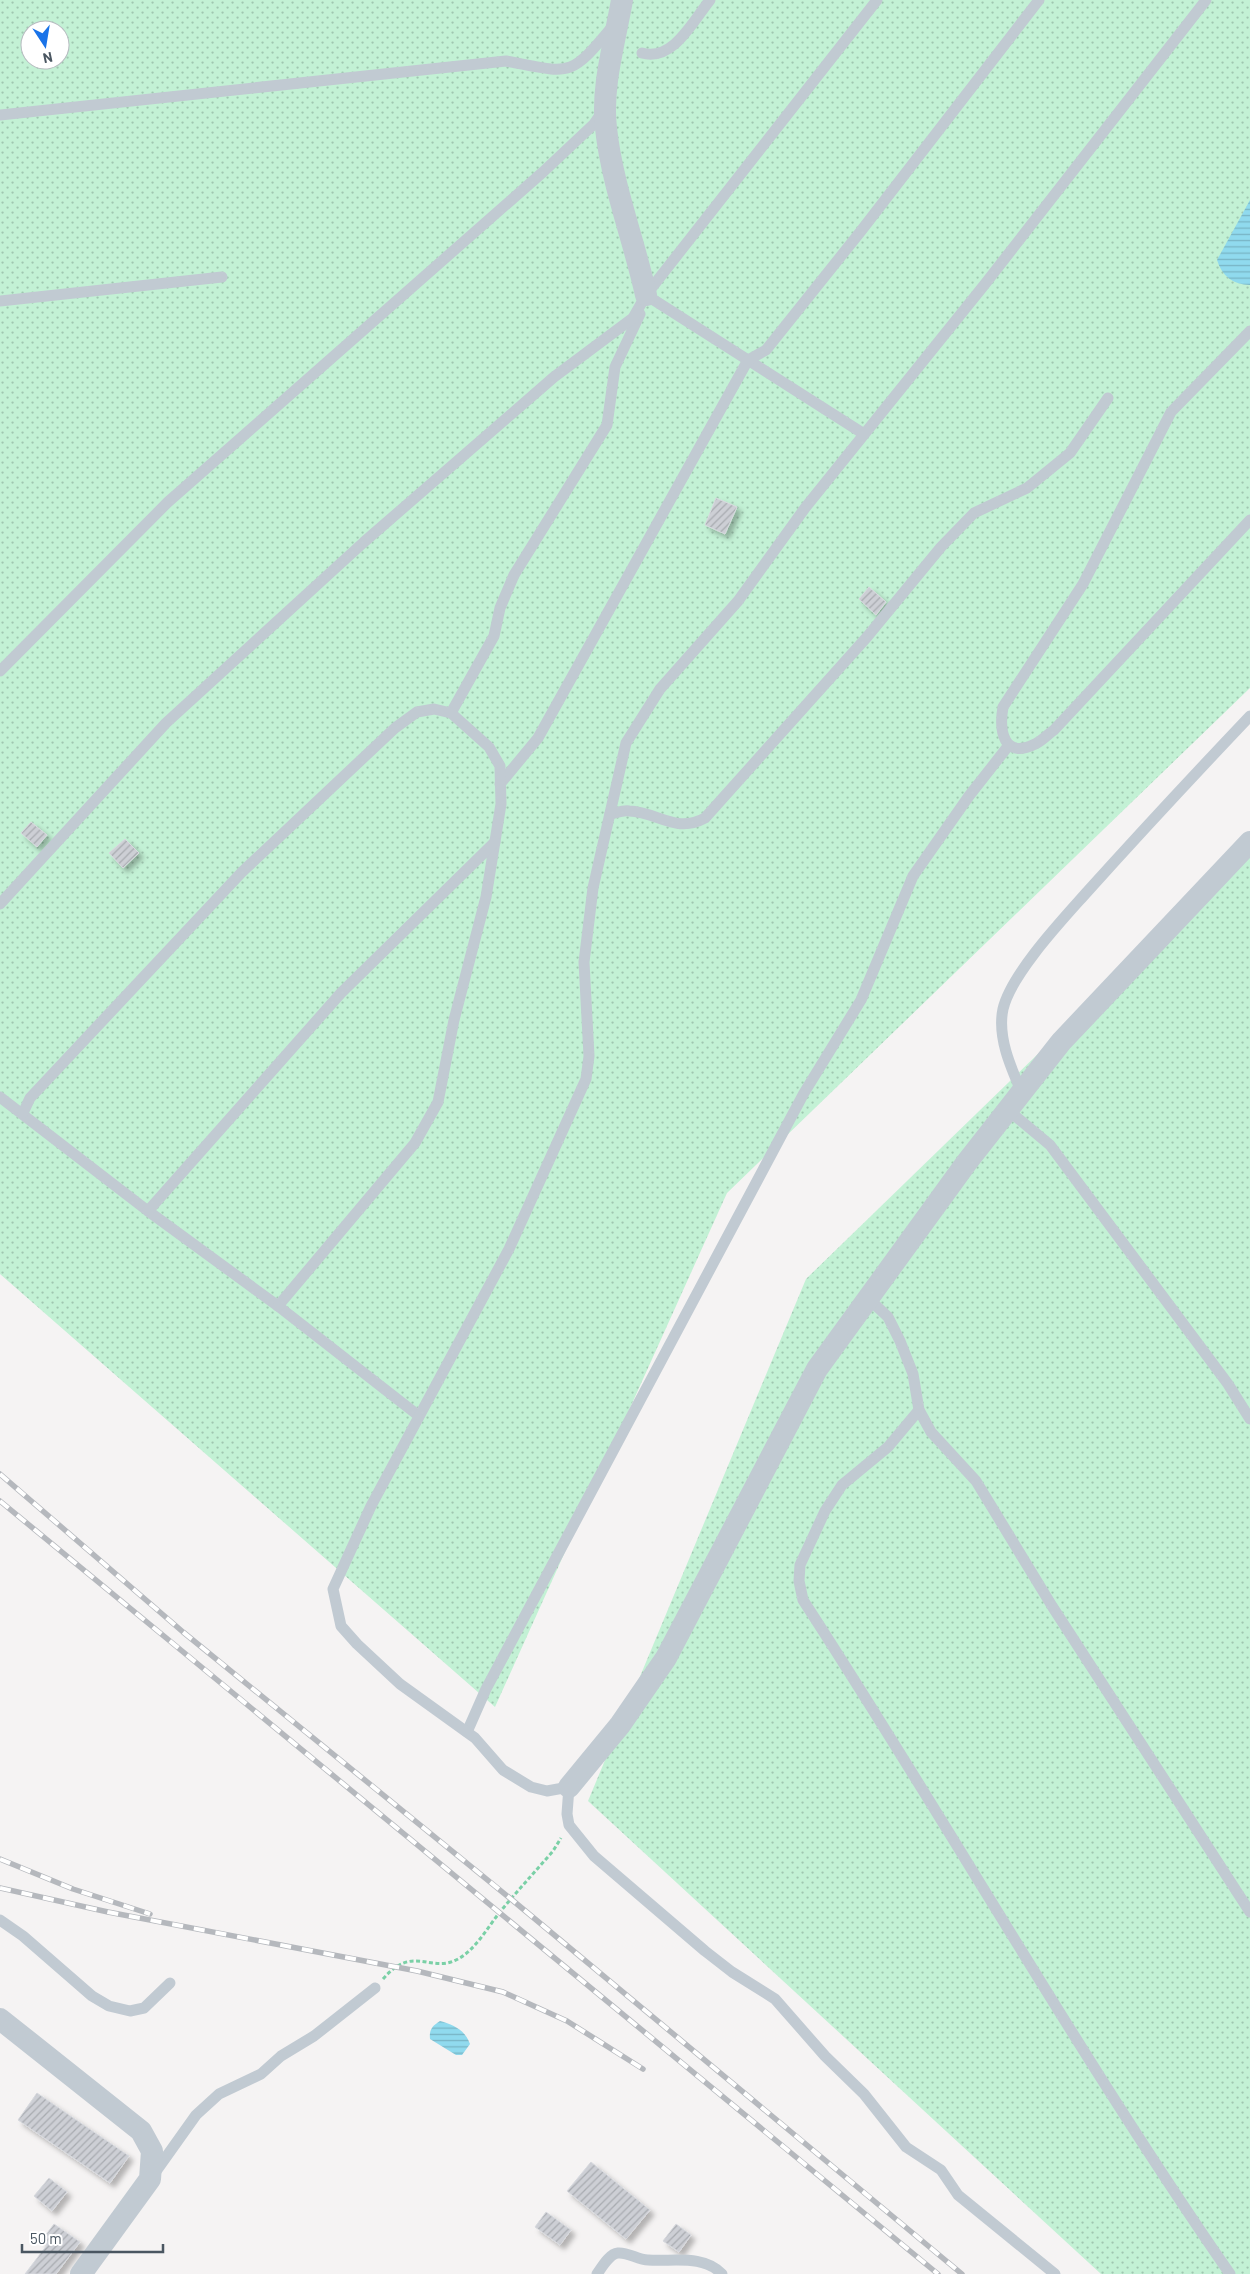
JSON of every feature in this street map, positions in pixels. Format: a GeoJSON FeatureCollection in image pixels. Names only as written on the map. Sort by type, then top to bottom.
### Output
{"type":"FeatureCollection","features":[{"type":"Feature","properties":{"kind":"street"},"geometry":{"type":"LineString","coordinates":[[621,9],[607,91],[606,128],[617,186],[646,295]]}},
{"type":"Feature","properties":{"kind":"street"},"geometry":{"type":"LineString","coordinates":[[569,1787],[620,1726],[666,1658],[817,1369],[967,1162],[1061,1042],[1248,850]]}},
{"type":"Feature","properties":{"kind":"street"},"geometry":{"type":"LineString","coordinates":[[0,2019],[162,2150],[150,2179],[82,2274]]}},
{"type":"Feature","properties":{"kind":"lane"},"geometry":{"type":"LineString","coordinates":[[642,54],[651,56],[663,54],[678,41],[710,0]]}},
{"type":"Feature","properties":{"kind":"lane"},"geometry":{"type":"LineString","coordinates":[[0,904],[166,723],[364,542],[554,377],[633,318],[646,295],[877,0]]}},
{"type":"Feature","properties":{"kind":"lane"},"geometry":{"type":"LineString","coordinates":[[500,784],[538,738],[748,360],[766,350],[796,313],[867,224],[1039,0]]}},
{"type":"Feature","properties":{"kind":"lane"},"geometry":{"type":"LineString","coordinates":[[1055,2274],[958,2195],[941,2170],[906,2147],[864,2094],[825,2056],[775,1999],[732,1972],[705,1951],[594,1856],[569,1825],[567,1814],[569,1787],[547,1791],[531,1787],[503,1770],[467,1732],[400,1684],[357,1644],[341,1626],[335,1606],[333,1589],[371,1506],[509,1249],[586,1079],[589,1056],[584,962],[593,888],[626,743],[660,690],[738,601],[805,508],[985,284],[1206,0]]}},
{"type":"Feature","properties":{"kind":"lane"},"geometry":{"type":"LineString","coordinates":[[0,115],[489,62],[506,61],[561,71],[574,67],[587,57],[621,9]]}},
{"type":"Feature","properties":{"kind":"lane"},"geometry":{"type":"LineString","coordinates":[[0,671],[168,502],[543,172],[594,124],[606,106]]}},
{"type":"Feature","properties":{"kind":"lane"},"geometry":{"type":"LineString","coordinates":[[0,301],[222,276]]}},
{"type":"Feature","properties":{"kind":"lane"},"geometry":{"type":"LineString","coordinates":[[646,295],[864,434]]}},
{"type":"Feature","properties":{"kind":"lane"},"geometry":{"type":"LineString","coordinates":[[451,713],[494,636],[500,608],[514,575],[607,425],[615,367],[636,323],[646,295]]}},
{"type":"Feature","properties":{"kind":"lane"},"geometry":{"type":"LineString","coordinates":[[1250,331],[1170,412],[1083,584],[1003,707],[1001,733],[1009,745],[1023,748],[1035,744],[1054,730],[1250,520]]}},
{"type":"Feature","properties":{"kind":"lane"},"geometry":{"type":"LineString","coordinates":[[610,814],[629,811],[682,824],[693,824],[705,818],[867,637],[954,533],[974,512],[1027,488],[1070,453],[1108,398]]}},
{"type":"Feature","properties":{"kind":"lane"},"geometry":{"type":"LineString","coordinates":[[23,1113],[30,1098],[242,872],[395,728],[417,712],[434,709],[451,713],[489,747],[500,766],[501,804],[486,897],[454,1020],[438,1102],[415,1144],[278,1306]]}},
{"type":"Feature","properties":{"kind":"lane"},"geometry":{"type":"LineString","coordinates":[[1250,716],[1142,830],[1050,934],[1011,988],[1003,1009],[1003,1029],[1015,1102],[1050,1144],[1228,1384],[1250,1420]]}},
{"type":"Feature","properties":{"kind":"lane"},"geometry":{"type":"LineString","coordinates":[[467,1732],[486,1689],[804,1093],[861,1000],[913,876],[1009,745]]}},
{"type":"Feature","properties":{"kind":"lane"},"geometry":{"type":"LineString","coordinates":[[148,1211],[341,993],[495,842]]}},
{"type":"Feature","properties":{"kind":"lane"},"geometry":{"type":"LineString","coordinates":[[0,1097],[148,1211],[278,1306],[419,1416]]}},
{"type":"Feature","properties":{"kind":"lane"},"geometry":{"type":"LineString","coordinates":[[869,1299],[888,1317],[900,1341],[913,1374],[919,1410],[931,1432],[976,1481],[1052,1606],[1250,1912]]}},
{"type":"Feature","properties":{"kind":"lane"},"geometry":{"type":"LineString","coordinates":[[919,1410],[888,1447],[842,1485],[825,1511],[800,1565],[799,1581],[803,1600],[885,1726],[1171,2189],[1230,2274]]}},
{"type":"Feature","properties":{"kind":"lane"},"geometry":{"type":"LineString","coordinates":[[0,1920],[22,1936],[92,1996],[109,2006],[130,2011],[144,2008],[170,1983]]}},
{"type":"Feature","properties":{"kind":"lane"},"geometry":{"type":"LineString","coordinates":[[162,2150],[218,2094],[261,2074],[281,2056],[314,2036],[375,1988]]}},
{"type":"Feature","properties":{"kind":"lane"},"geometry":{"type":"LineString","coordinates":[[597,2274],[612,2255],[619,2252],[646,2260],[680,2259],[701,2263],[722,2274]]}},
{"type":"Feature","properties":{"kind":"path"},"geometry":{"type":"LineString","coordinates":[[375,1988],[394,1966],[416,1960],[448,1963],[458,1959],[477,1942],[553,1851],[569,1825]]}},
{"type":"Feature","properties":{"kind":"green space"},"geometry":{"type":"Polygon","coordinates":[[[0,0],[1250,0],[1250,688],[727,1193],[495,1707],[0,1274],[0,0]]]}},
{"type":"Feature","properties":{"kind":"green space"},"geometry":{"type":"Polygon","coordinates":[[[1250,848],[1250,2274],[1101,2274],[588,1801],[806,1279],[1250,848]]]}},
{"type":"Feature","properties":{"kind":"water"},"geometry":{"type":"Polygon","coordinates":[[[1250,200],[1250,285],[1244,285],[1233,281],[1225,275],[1217,260],[1250,200]]]}},
{"type":"Feature","properties":{"kind":"water"},"geometry":{"type":"Polygon","coordinates":[[[440,2021],[458,2029],[468,2039],[470,2044],[462,2055],[456,2055],[430,2039],[432,2028],[440,2021]]]}},
{"type":"Feature","properties":{"kind":"building"},"geometry":{"type":"Polygon","coordinates":[[[716,498],[737,507],[725,534],[705,525],[716,498]]]}},
{"type":"Feature","properties":{"kind":"building"},"geometry":{"type":"Polygon","coordinates":[[[869,587],[886,602],[876,615],[859,599],[869,587]]]}},
{"type":"Feature","properties":{"kind":"building"},"geometry":{"type":"Polygon","coordinates":[[[31,822],[47,835],[37,847],[21,833],[31,822]]]}},
{"type":"Feature","properties":{"kind":"building"},"geometry":{"type":"Polygon","coordinates":[[[125,839],[139,853],[123,868],[109,853],[125,839]]]}},
{"type":"Feature","properties":{"kind":"building"},"geometry":{"type":"Polygon","coordinates":[[[37,2093],[129,2156],[110,2183],[18,2120],[37,2093]]]}},
{"type":"Feature","properties":{"kind":"building"},"geometry":{"type":"Polygon","coordinates":[[[591,2162],[650,2210],[626,2239],[567,2191],[591,2162]]]}},
{"type":"Feature","properties":{"kind":"building"},"geometry":{"type":"Polygon","coordinates":[[[49,2178],[67,2192],[52,2211],[34,2196],[49,2178]]]}},
{"type":"Feature","properties":{"kind":"building"},"geometry":{"type":"Polygon","coordinates":[[[546,2212],[571,2230],[560,2245],[535,2227],[546,2212]]]}},
{"type":"Feature","properties":{"kind":"building"},"geometry":{"type":"Polygon","coordinates":[[[54,2224],[80,2242],[56,2274],[25,2274],[47,2245],[41,2241],[54,2224]]]}},
{"type":"Feature","properties":{"kind":"building"},"geometry":{"type":"Polygon","coordinates":[[[676,2224],[691,2235],[679,2252],[663,2241],[676,2224]]]}},
{"type":"Feature","properties":{"kind":"railway"},"geometry":{"type":"LineString","coordinates":[[0,1474],[183,1632],[511,1899],[962,2274]]}},
{"type":"Feature","properties":{"kind":"railway"},"geometry":{"type":"LineString","coordinates":[[0,1501],[938,2274]]}},
{"type":"Feature","properties":{"kind":"railway"},"geometry":{"type":"LineString","coordinates":[[0,1859],[73,1889],[150,1914]]}},
{"type":"Feature","properties":{"kind":"railway"},"geometry":{"type":"LineString","coordinates":[[0,1888],[108,1912],[417,1971],[503,1992],[567,2021],[643,2069]]}}]}
